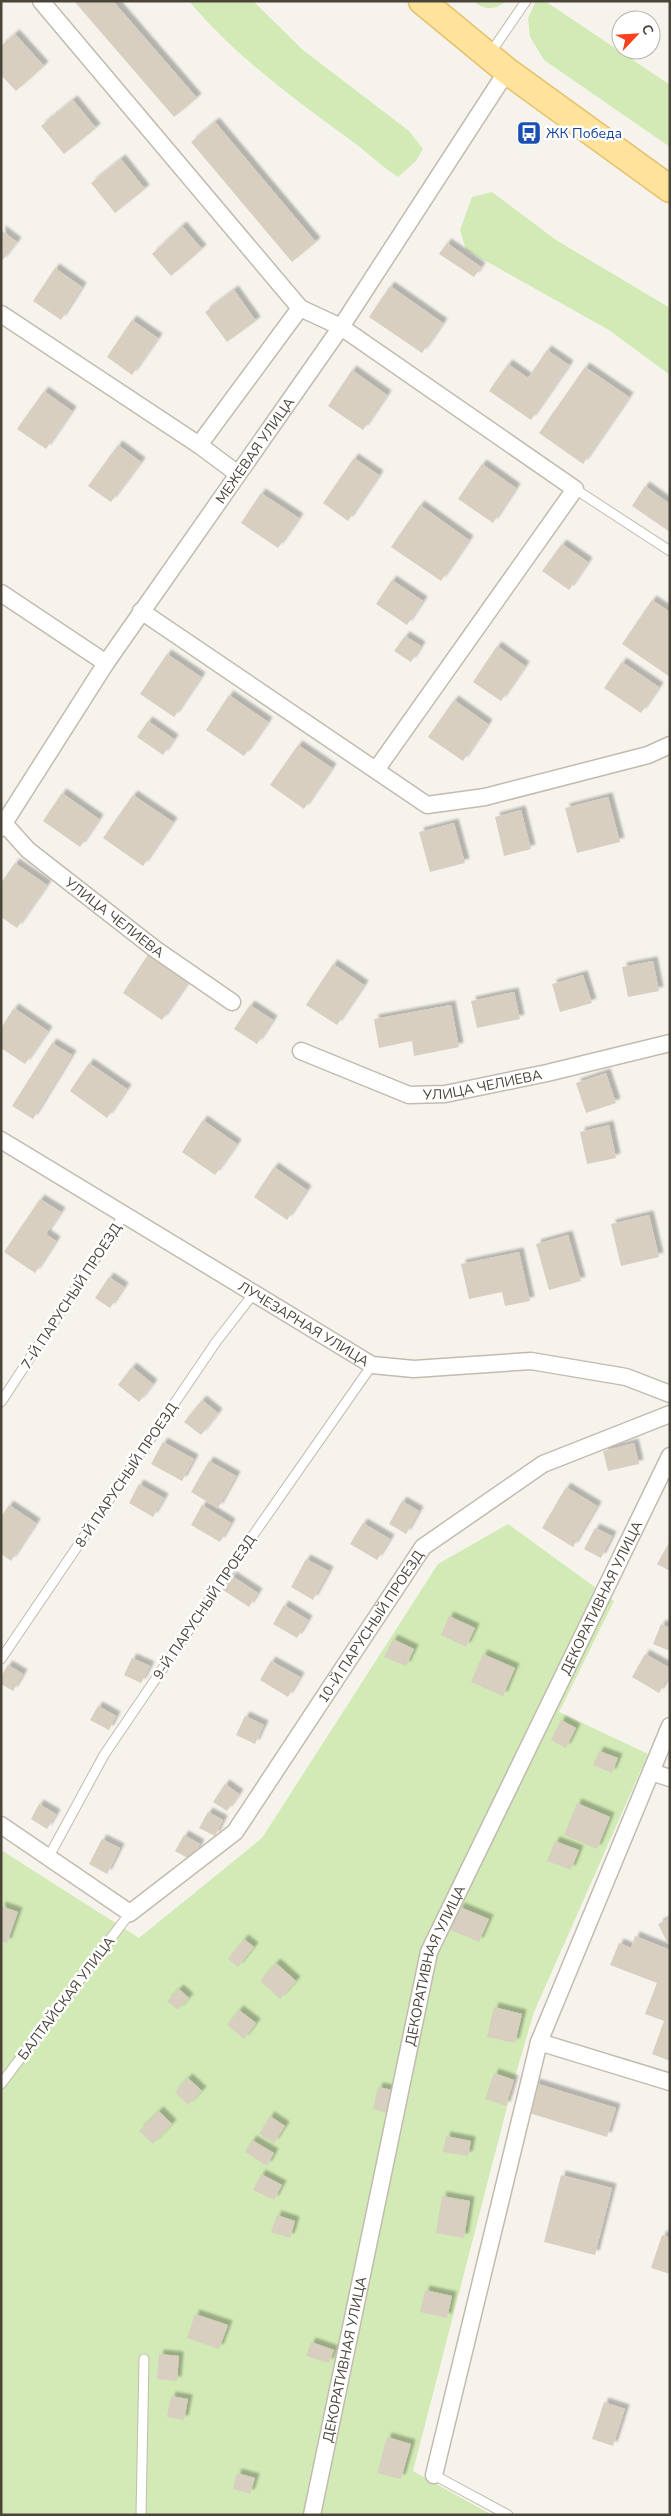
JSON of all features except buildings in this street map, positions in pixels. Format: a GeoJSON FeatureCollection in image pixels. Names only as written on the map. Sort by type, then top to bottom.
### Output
{"type":"FeatureCollection","features":[{"type":"Feature","properties":{"kind":"main road"},"geometry":{"type":"LineString","coordinates":[[422,1],[497,64],[670,189]]}},
{"type":"Feature","properties":{"kind":"street"},"geometry":{"type":"LineString","coordinates":[[42,1],[300,308],[341,327],[574,489],[376,770]]}},
{"type":"Feature","properties":{"kind":"street","name":"МЕЖЕВАЯ УЛИЦА"},"geometry":{"type":"LineString","coordinates":[[2,824],[141,611],[341,327],[497,64]]}},
{"type":"Feature","properties":{"kind":"street"},"geometry":{"type":"LineString","coordinates":[[199,445],[300,308]]}},
{"type":"Feature","properties":{"kind":"street"},"geometry":{"type":"LineString","coordinates":[[1,314],[199,445],[238,474]]}},
{"type":"Feature","properties":{"kind":"street"},"geometry":{"type":"LineString","coordinates":[[1,593],[106,663]]}},
{"type":"Feature","properties":{"kind":"street"},"geometry":{"type":"LineString","coordinates":[[141,611],[427,805],[486,798],[648,755],[670,745]]}},
{"type":"Feature","properties":{"kind":"street","name":"УЛИЦА ЧЕЛИЕВА"},"geometry":{"type":"LineString","coordinates":[[2,824],[28,850],[155,949],[232,1002]]}},
{"type":"Feature","properties":{"kind":"street","name":"УЛИЦА ЧЕЛИЕВА"},"geometry":{"type":"LineString","coordinates":[[300,1051],[409,1095],[445,1094],[547,1073],[670,1042]]}},
{"type":"Feature","properties":{"kind":"street","name":"ЛУЧЕЗАРНАЯ УЛИЦА"},"geometry":{"type":"LineString","coordinates":[[1,1140],[372,1365],[414,1369],[531,1362],[626,1377],[670,1394]]}},
{"type":"Feature","properties":{"kind":"street","name":"10-Й ПАРУСНЫЙ ПРОЕЗД"},"geometry":{"type":"LineString","coordinates":[[130,1913],[235,1832],[423,1547],[543,1464],[670,1414]]}},
{"type":"Feature","properties":{"kind":"street","name":"ДЕКОРАТИВНАЯ УЛИЦА"},"geometry":{"type":"LineString","coordinates":[[312,2515],[429,1952],[670,1456]]}},
{"type":"Feature","properties":{"kind":"street"},"geometry":{"type":"LineString","coordinates":[[434,2475],[540,2042],[670,1726]]}},
{"type":"Feature","properties":{"kind":"street"},"geometry":{"type":"LineString","coordinates":[[651,1772],[670,1778]]}},
{"type":"Feature","properties":{"kind":"street"},"geometry":{"type":"LineString","coordinates":[[1,1825],[130,1913]]}},
{"type":"Feature","properties":{"kind":"street"},"geometry":{"type":"LineString","coordinates":[[540,2042],[670,2082]]}},
{"type":"Feature","properties":{"kind":"lane"},"geometry":{"type":"LineString","coordinates":[[497,64],[526,1]]}},
{"type":"Feature","properties":{"kind":"lane"},"geometry":{"type":"LineString","coordinates":[[574,489],[670,551]]}},
{"type":"Feature","properties":{"kind":"lane","name":"7-Й ПАРУСНЫЙ ПРОЕЗД"},"geometry":{"type":"LineString","coordinates":[[1,1402],[124,1215]]}},
{"type":"Feature","properties":{"kind":"lane","name":"8-Й ПАРУСНЫЙ ПРОЕЗД"},"geometry":{"type":"LineString","coordinates":[[1,1659],[216,1342],[254,1293]]}},
{"type":"Feature","properties":{"kind":"lane","name":"9-Й ПАРУСНЫЙ ПРОЕЗД"},"geometry":{"type":"LineString","coordinates":[[48,1858],[104,1755],[372,1365]]}},
{"type":"Feature","properties":{"kind":"lane","name":"БАЛТАЙСКАЯ УЛИЦА"},"geometry":{"type":"LineString","coordinates":[[1,2084],[130,1913]]}},
{"type":"Feature","properties":{"kind":"lane"},"geometry":{"type":"LineString","coordinates":[[141,2515],[144,2359]]}},
{"type":"Feature","properties":{"kind":"lane"},"geometry":{"type":"LineString","coordinates":[[434,2475],[508,2515]]}},
{"type":"Feature","properties":{"kind":"green space"},"geometry":{"type":"Polygon","coordinates":[[[189,1],[253,1],[303,50],[409,131],[423,149],[416,161],[398,177],[265,75],[225,40],[189,1]]]}},
{"type":"Feature","properties":{"kind":"green space"},"geometry":{"type":"Polygon","coordinates":[[[473,1],[506,1],[494,8],[485,8],[473,1]]]}},
{"type":"Feature","properties":{"kind":"green space"},"geometry":{"type":"Polygon","coordinates":[[[536,1],[545,1],[611,45],[611,60],[633,60],[670,85],[670,147],[544,60],[530,37],[528,18],[536,1]]]}},
{"type":"Feature","properties":{"kind":"green space"},"geometry":{"type":"Polygon","coordinates":[[[492,192],[556,240],[670,308],[670,375],[609,330],[466,250],[460,230],[472,197],[492,192]]]}},
{"type":"Feature","properties":{"kind":"green space"},"geometry":{"type":"Polygon","coordinates":[[[508,1524],[614,1601],[559,1712],[648,1754],[534,2012],[514,2080],[413,2471],[492,2515],[1,2515],[1,1850],[139,1938],[262,1838],[438,1564],[508,1524]]]}},
{"type":"Feature","properties":{"kind":"place","name":"ЖК Победа"},"geometry":{"type":"Point","coordinates":[529,133]}}]}
